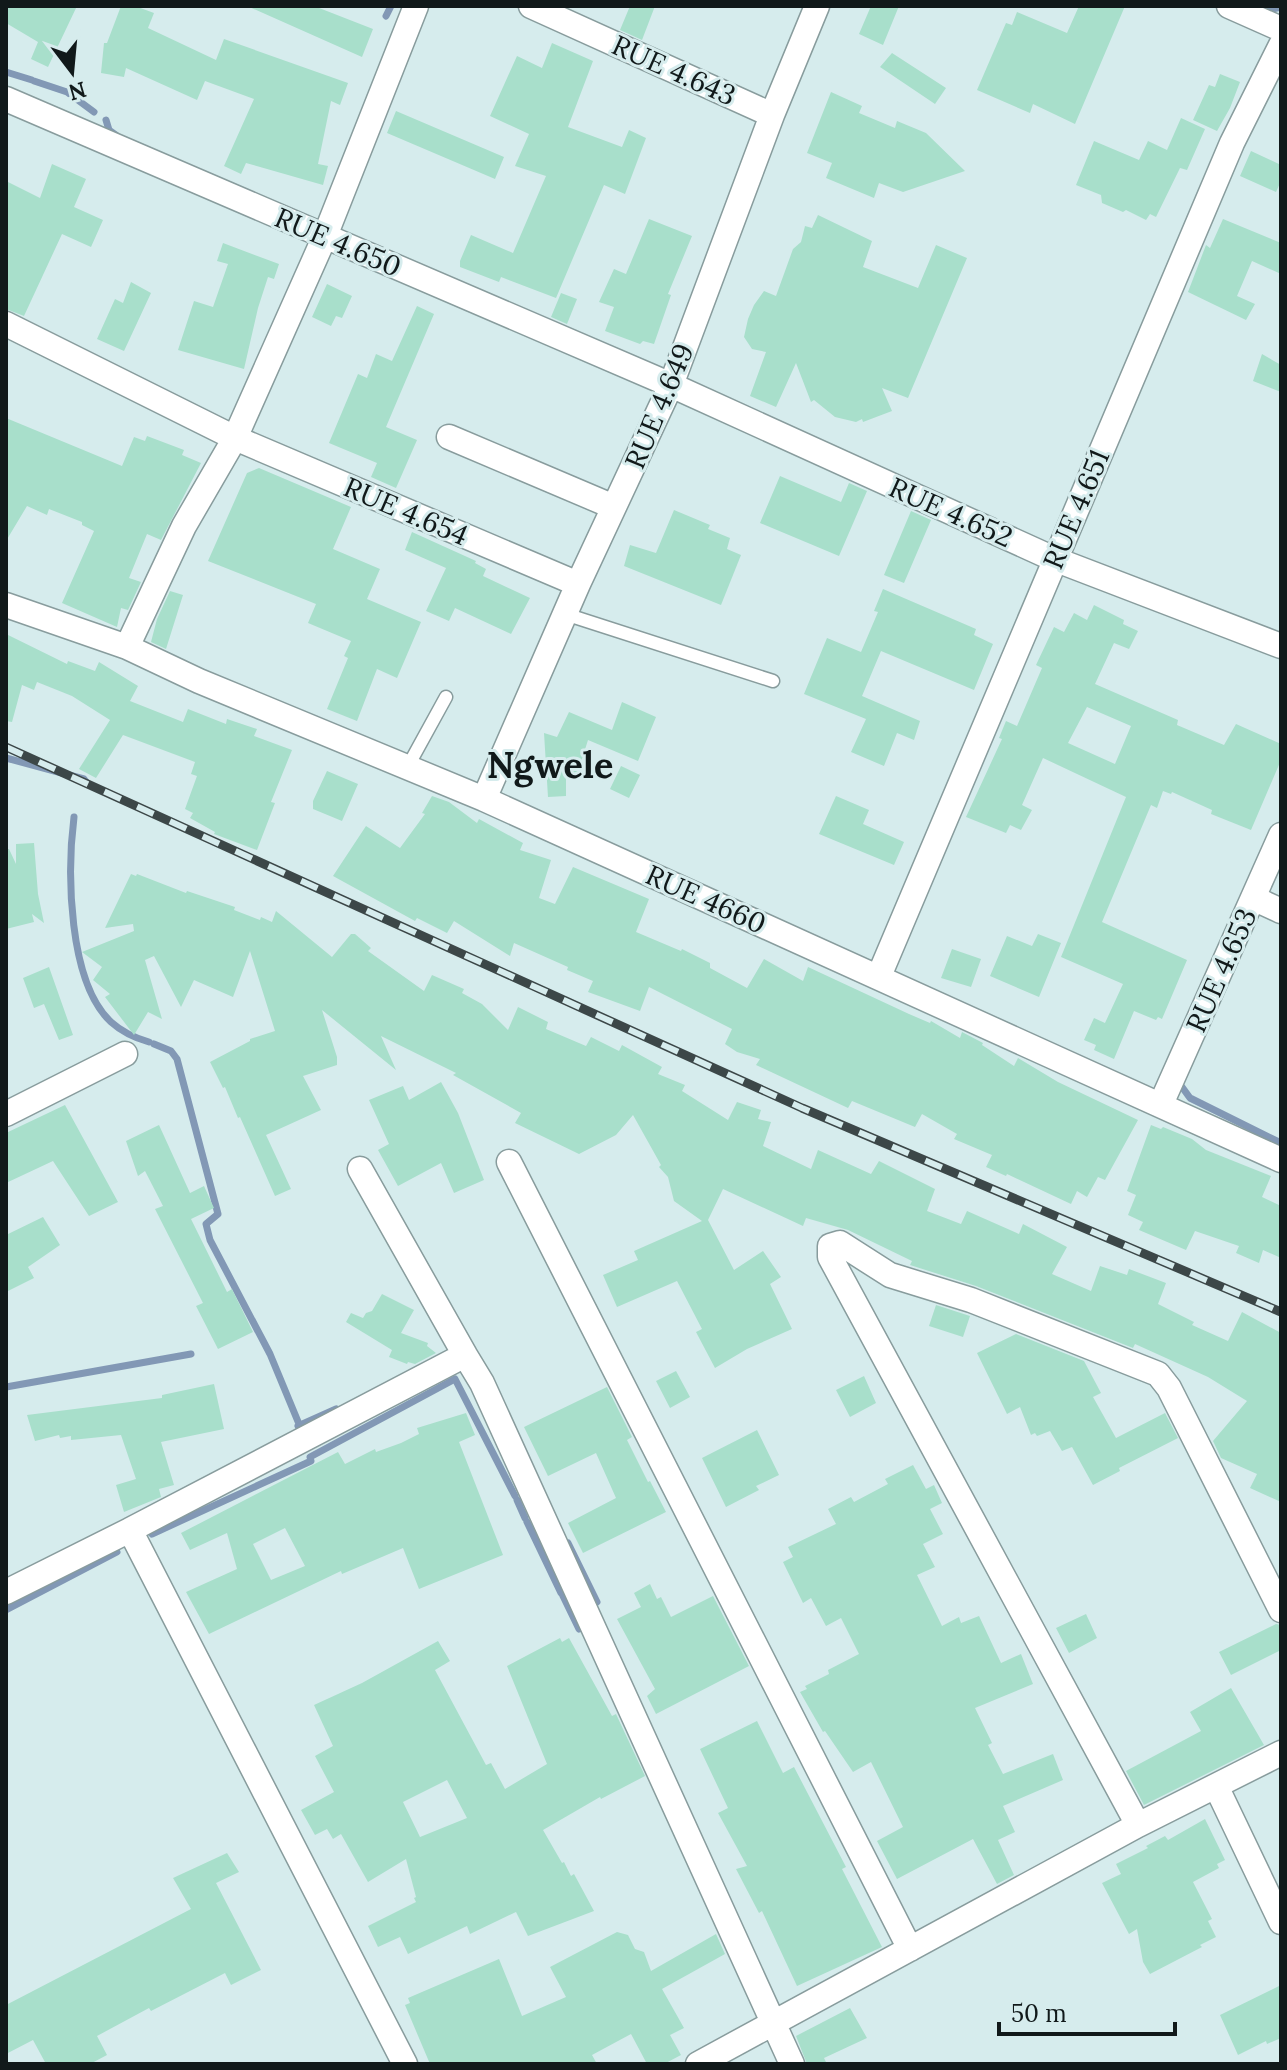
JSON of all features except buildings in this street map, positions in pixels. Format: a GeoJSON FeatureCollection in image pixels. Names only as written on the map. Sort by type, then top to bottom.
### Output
{"type":"FeatureCollection","features":[{"type":"Feature","properties":{"kind":"street"},"geometry":{"type":"LineString","coordinates":[[127,647],[184,526],[235,438],[325,236],[416,6]]}},
{"type":"Feature","properties":{"kind":"street","name":"RUE 4.643"},"geometry":{"type":"LineString","coordinates":[[531,6],[772,115]]}},
{"type":"Feature","properties":{"kind":"street","name":"RUE 4.649"},"geometry":{"type":"LineString","coordinates":[[484,799],[578,584],[671,385],[772,115],[817,6]]}},
{"type":"Feature","properties":{"kind":"street"},"geometry":{"type":"LineString","coordinates":[[1229,6],[1281,29]]}},
{"type":"Feature","properties":{"kind":"street","name":"RUE 4.651"},"geometry":{"type":"LineString","coordinates":[[879,976],[1232,143],[1281,45]]}},
{"type":"Feature","properties":{"kind":"street","name":"RUE 4.650"},"geometry":{"type":"LineString","coordinates":[[6,99],[671,385]]}},
{"type":"Feature","properties":{"kind":"street","name":"RUE 4.654"},"geometry":{"type":"LineString","coordinates":[[6,324],[235,438],[578,584]]}},
{"type":"Feature","properties":{"kind":"street","name":"RUE 4.652"},"geometry":{"type":"LineString","coordinates":[[671,385],[1054,559],[1281,646]]}},
{"type":"Feature","properties":{"kind":"street"},"geometry":{"type":"LineString","coordinates":[[449,437],[614,507]]}},
{"type":"Feature","properties":{"kind":"street","name":"RUE 4660"},"geometry":{"type":"LineString","coordinates":[[6,605],[127,647],[199,681],[484,799],[1281,1160]]}},
{"type":"Feature","properties":{"kind":"street","name":"RUE 4.653"},"geometry":{"type":"LineString","coordinates":[[1161,1104],[1281,835]]}},
{"type":"Feature","properties":{"kind":"street"},"geometry":{"type":"LineString","coordinates":[[1253,898],[1281,911]]}},
{"type":"Feature","properties":{"kind":"street"},"geometry":{"type":"LineString","coordinates":[[6,1114],[125,1054]]}},
{"type":"Feature","properties":{"kind":"street"},"geometry":{"type":"LineString","coordinates":[[509,1162],[910,1949]]}},
{"type":"Feature","properties":{"kind":"street"},"geometry":{"type":"LineString","coordinates":[[360,1169],[488,1397],[792,2064]]}},
{"type":"Feature","properties":{"kind":"street"},"geometry":{"type":"LineString","coordinates":[[1138,1825],[830,1257],[830,1246],[840,1243],[890,1275],[971,1300],[1158,1374],[1176,1402],[1281,1610]]}},
{"type":"Feature","properties":{"kind":"street"},"geometry":{"type":"LineString","coordinates":[[6,1592],[465,1355]]}},
{"type":"Feature","properties":{"kind":"street"},"geometry":{"type":"LineString","coordinates":[[130,1530],[405,2064]]}},
{"type":"Feature","properties":{"kind":"street"},"geometry":{"type":"LineString","coordinates":[[698,2064],[1138,1825],[1281,1753]]}},
{"type":"Feature","properties":{"kind":"street"},"geometry":{"type":"LineString","coordinates":[[1216,1786],[1281,1922]]}},
{"type":"Feature","properties":{"kind":"lane"},"geometry":{"type":"LineString","coordinates":[[565,614],[773,681]]}},
{"type":"Feature","properties":{"kind":"lane"},"geometry":{"type":"LineString","coordinates":[[407,768],[446,697]]}},
{"type":"Feature","properties":{"kind":"waterway"},"geometry":{"type":"LineString","coordinates":[[386,16],[391,6]]}},
{"type":"Feature","properties":{"kind":"waterway"},"geometry":{"type":"LineString","coordinates":[[1261,12],[1281,7]]}},
{"type":"Feature","properties":{"kind":"waterway"},"geometry":{"type":"LineString","coordinates":[[6,72],[32,80]]}},
{"type":"Feature","properties":{"kind":"waterway"},"geometry":{"type":"LineString","coordinates":[[34,81],[67,92],[94,112]]}},
{"type":"Feature","properties":{"kind":"waterway"},"geometry":{"type":"LineString","coordinates":[[106,120],[109,130],[116,135]]}},
{"type":"Feature","properties":{"kind":"waterway"},"geometry":{"type":"LineString","coordinates":[[6,758],[84,779],[87,783]]}},
{"type":"Feature","properties":{"kind":"waterway"},"geometry":{"type":"LineString","coordinates":[[74,817],[71,895],[86,981],[97,1004],[111,1022],[149,1042]]}},
{"type":"Feature","properties":{"kind":"waterway"},"geometry":{"type":"LineString","coordinates":[[154,1044],[171,1051],[177,1059],[218,1214],[206,1224],[210,1240],[270,1354],[299,1424]]}},
{"type":"Feature","properties":{"kind":"waterway"},"geometry":{"type":"LineString","coordinates":[[1182,1087],[1190,1098],[1281,1143]]}},
{"type":"Feature","properties":{"kind":"waterway"},"geometry":{"type":"LineString","coordinates":[[6,1387],[191,1354]]}},
{"type":"Feature","properties":{"kind":"waterway"},"geometry":{"type":"LineString","coordinates":[[152,1534],[311,1461],[310,1457],[455,1379],[515,1496]]}},
{"type":"Feature","properties":{"kind":"waterway"},"geometry":{"type":"LineString","coordinates":[[299,1428],[336,1409]]}},
{"type":"Feature","properties":{"kind":"waterway"},"geometry":{"type":"LineString","coordinates":[[517,1500],[525,1518]]}},
{"type":"Feature","properties":{"kind":"waterway"},"geometry":{"type":"LineString","coordinates":[[527,1522],[561,1593]]}},
{"type":"Feature","properties":{"kind":"waterway"},"geometry":{"type":"LineString","coordinates":[[568,1543],[597,1602]]}},
{"type":"Feature","properties":{"kind":"waterway"},"geometry":{"type":"LineString","coordinates":[[6,1610],[117,1552]]}},
{"type":"Feature","properties":{"kind":"waterway"},"geometry":{"type":"LineString","coordinates":[[563,1596],[579,1629]]}},
{"type":"Feature","properties":{"kind":"railway"},"geometry":{"type":"LineString","coordinates":[[6,747],[802,1108],[1281,1312]]}},
{"type":"Feature","properties":{"kind":"district","name":"Ngwele"},"geometry":{"type":"Point","coordinates":[550,765]}}]}
